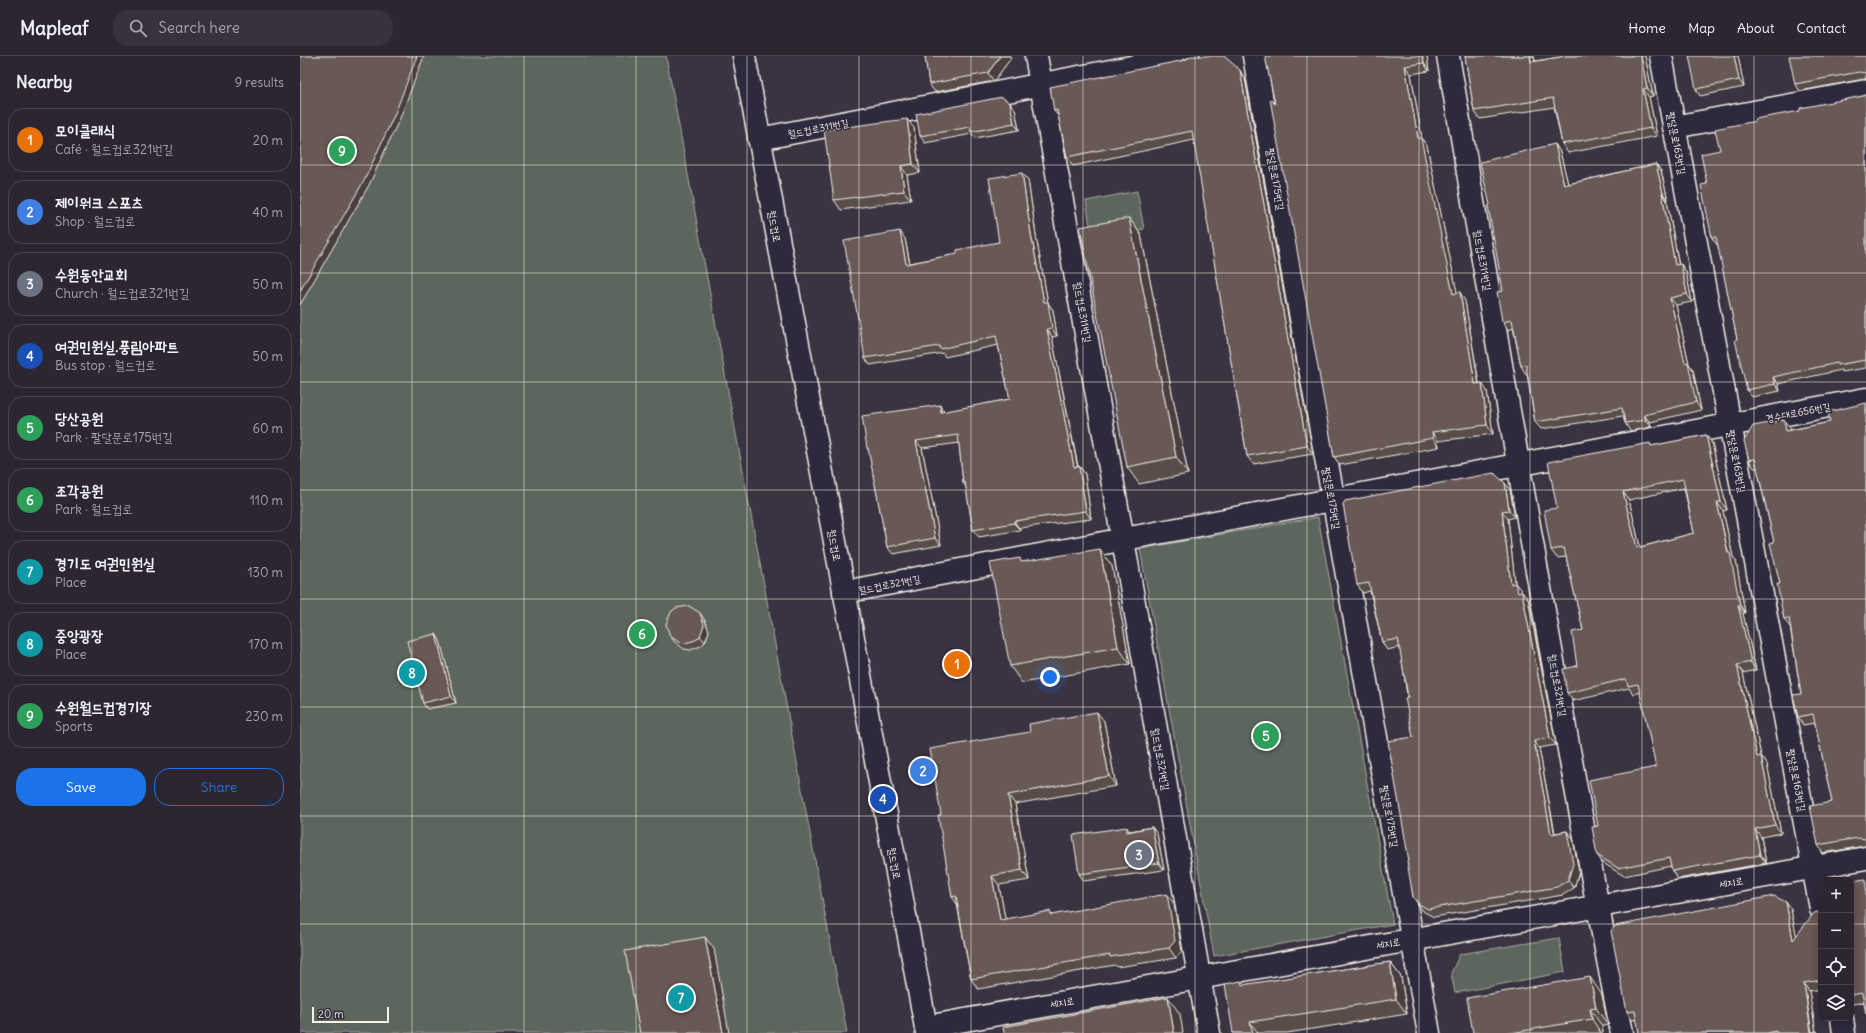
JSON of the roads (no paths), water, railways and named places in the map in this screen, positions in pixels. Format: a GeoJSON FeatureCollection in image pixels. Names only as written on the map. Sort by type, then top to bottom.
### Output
{"type":"FeatureCollection","features":[{"type":"Feature","properties":{"kind":"street","name":"월드컵로"},"geometry":{"type":"LineString","coordinates":[[744,56],[758,139],[926,1030]]}},
{"type":"Feature","properties":{"kind":"street","name":"월드컵로311번길"},"geometry":{"type":"LineString","coordinates":[[1036,56],[1123,540]]}},
{"type":"Feature","properties":{"kind":"street","name":"월드컵로311번길"},"geometry":{"type":"LineString","coordinates":[[758,139],[1188,56]]}},
{"type":"Feature","properties":{"kind":"street","name":"팔달문로175번길"},"geometry":{"type":"LineString","coordinates":[[1254,56],[1413,939]]}},
{"type":"Feature","properties":{"kind":"street","name":"월드컵로311번길"},"geometry":{"type":"LineString","coordinates":[[1448,56],[1518,464]]}},
{"type":"Feature","properties":{"kind":"street","name":"팔달문로163번길"},"geometry":{"type":"LineString","coordinates":[[1660,56],[1818,893]]}},
{"type":"Feature","properties":{"kind":"street"},"geometry":{"type":"LineString","coordinates":[[1674,127],[1866,90]]}},
{"type":"Feature","properties":{"kind":"street","name":"경수대로656번길"},"geometry":{"type":"LineString","coordinates":[[1730,424],[1866,399]]}},
{"type":"Feature","properties":{"kind":"street","name":"월드컵로321번길"},"geometry":{"type":"LineString","coordinates":[[844,592],[1730,424]]}},
{"type":"Feature","properties":{"kind":"street","name":"월드컵로321번길"},"geometry":{"type":"LineString","coordinates":[[1518,464],[1597,906]]}},
{"type":"Feature","properties":{"kind":"street","name":"월드컵로321번길"},"geometry":{"type":"LineString","coordinates":[[1123,540],[1199,978]]}},
{"type":"Feature","properties":{"kind":"street","name":"세지로"},"geometry":{"type":"LineString","coordinates":[[926,1030],[1199,978],[1866,858]]}},
{"type":"Feature","properties":{"kind":"street"},"geometry":{"type":"LineString","coordinates":[[1597,906],[1622,1033]]}},
{"type":"Feature","properties":{"kind":"street","name":"세지로"},"geometry":{"type":"LineString","coordinates":[[1413,939],[1429,1033]]}},
{"type":"Feature","properties":{"kind":"street"},"geometry":{"type":"LineString","coordinates":[[1199,978],[1209,1033]]}},
{"type":"Feature","properties":{"kind":"street"},"geometry":{"type":"LineString","coordinates":[[1842,1021],[1844,1033]]}},
{"type":"Feature","properties":{"kind":"place","name":"수원월드컵경기장"},"geometry":{"type":"Point","coordinates":[342,151]}},
{"type":"Feature","properties":{"kind":"place","name":"조각공원"},"geometry":{"type":"Point","coordinates":[642,634]}},
{"type":"Feature","properties":{"kind":"place","name":"모이클래식"},"geometry":{"type":"Point","coordinates":[957,664]}},
{"type":"Feature","properties":{"kind":"place","name":"중앙광장"},"geometry":{"type":"Point","coordinates":[412,673]}},
{"type":"Feature","properties":{"kind":"place","name":"당산공원"},"geometry":{"type":"Point","coordinates":[1266,736]}},
{"type":"Feature","properties":{"kind":"place","name":"제이워크 스포츠"},"geometry":{"type":"Point","coordinates":[923,771]}},
{"type":"Feature","properties":{"kind":"place","name":"여권민원실.풍림아파트"},"geometry":{"type":"Point","coordinates":[883,799]}},
{"type":"Feature","properties":{"kind":"place","name":"수원동안교회"},"geometry":{"type":"Point","coordinates":[1139,855]}},
{"type":"Feature","properties":{"kind":"place","name":"경기도 여권민원실"},"geometry":{"type":"Point","coordinates":[681,998]}}]}
